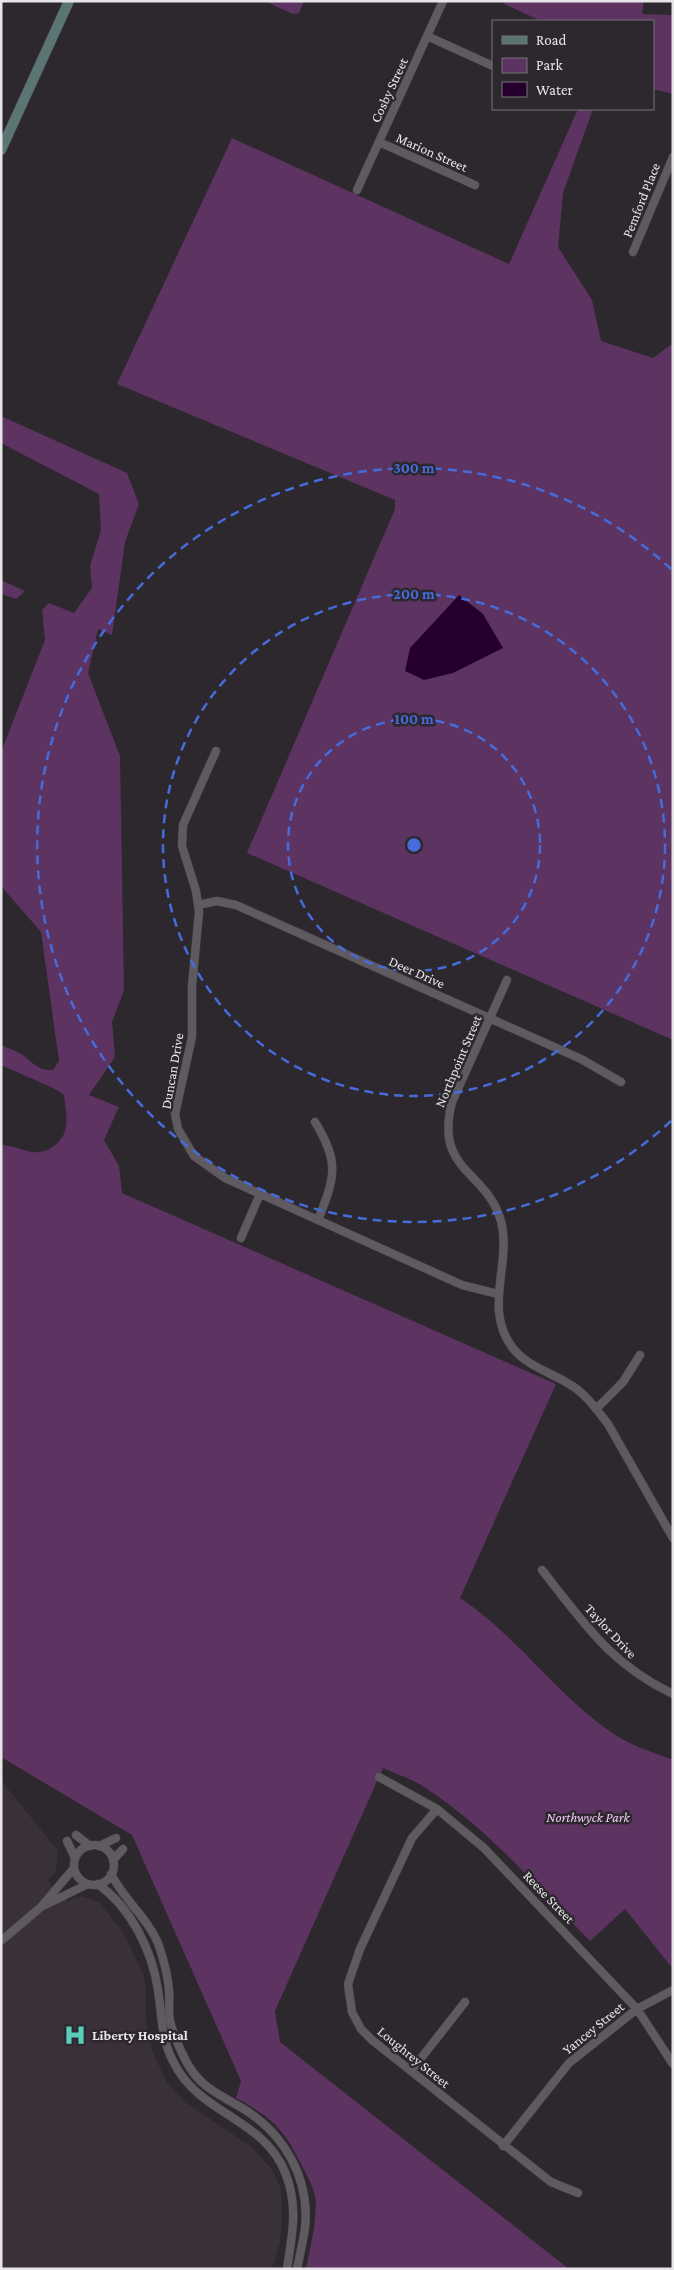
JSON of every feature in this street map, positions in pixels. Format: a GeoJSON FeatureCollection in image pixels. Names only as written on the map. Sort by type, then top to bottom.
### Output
{"type":"FeatureCollection","features":[{"type":"Feature","properties":{"kind":"main road"},"geometry":{"type":"LineString","coordinates":[[1,150],[69,1]]}},
{"type":"Feature","properties":{"kind":"street","name":"Cosby Street"},"geometry":{"type":"LineString","coordinates":[[357,190],[443,1]]}},
{"type":"Feature","properties":{"kind":"street"},"geometry":{"type":"LineString","coordinates":[[427,36],[492,66]]}},
{"type":"Feature","properties":{"kind":"street","name":"Marion Street"},"geometry":{"type":"LineString","coordinates":[[379,142],[475,185]]}},
{"type":"Feature","properties":{"kind":"street","name":"Pemford Place"},"geometry":{"type":"LineString","coordinates":[[633,252],[673,158]]}},
{"type":"Feature","properties":{"kind":"street","name":"Duncan Drive"},"geometry":{"type":"LineString","coordinates":[[216,751],[183,825],[182,846],[196,891],[198,906],[192,986],[194,1020],[175,1114],[178,1129],[194,1156],[207,1168],[260,1194],[462,1285],[498,1294]]}},
{"type":"Feature","properties":{"kind":"street","name":"Deer Drive"},"geometry":{"type":"LineString","coordinates":[[198,906],[217,901],[236,905],[581,1059],[621,1082]]}},
{"type":"Feature","properties":{"kind":"street","name":"Northpoint Street"},"geometry":{"type":"LineString","coordinates":[[507,980],[452,1102],[447,1119],[447,1136],[452,1152],[460,1166],[492,1199],[502,1223],[503,1240],[498,1294],[499,1315],[503,1332],[512,1347],[522,1357],[579,1390],[596,1409],[612,1432],[673,1538]]}},
{"type":"Feature","properties":{"kind":"street"},"geometry":{"type":"LineString","coordinates":[[316,1122],[330,1146],[332,1158],[330,1190],[318,1220]]}},
{"type":"Feature","properties":{"kind":"street"},"geometry":{"type":"LineString","coordinates":[[241,1238],[260,1194]]}},
{"type":"Feature","properties":{"kind":"street"},"geometry":{"type":"LineString","coordinates":[[596,1409],[623,1382],[640,1354]]}},
{"type":"Feature","properties":{"kind":"street"},"geometry":{"type":"LineString","coordinates":[[666,1528],[673,1523]]}},
{"type":"Feature","properties":{"kind":"street","name":"Taylor Drive"},"geometry":{"type":"LineString","coordinates":[[542,1570],[616,1659],[634,1673],[673,1694]]}},
{"type":"Feature","properties":{"kind":"street","name":"Reese Street"},"geometry":{"type":"LineString","coordinates":[[378,1777],[437,1809],[484,1848],[637,2009],[673,2064]]}},
{"type":"Feature","properties":{"kind":"street","name":"Loughrey Street"},"geometry":{"type":"LineString","coordinates":[[437,1809],[412,1838],[360,1949],[348,1984],[352,2012],[361,2028],[372,2040],[503,2146],[550,2182],[578,2193]]}},
{"type":"Feature","properties":{"kind":"street"},"geometry":{"type":"LineString","coordinates":[[76,1834],[90,1846]]}},
{"type":"Feature","properties":{"kind":"street"},"geometry":{"type":"LineString","coordinates":[[75,1858],[81,1850],[90,1846],[99,1846],[116,1838]]}},
{"type":"Feature","properties":{"kind":"street"},"geometry":{"type":"LineString","coordinates":[[1,1941],[41,1907],[74,1868],[75,1858],[67,1841]]}},
{"type":"Feature","properties":{"kind":"street"},"geometry":{"type":"LineString","coordinates":[[99,1846],[108,1851],[112,1860],[111,1874],[144,1920],[158,1944],[166,1967],[170,2019],[177,2043],[188,2065],[201,2082],[216,2095],[241,2107],[260,2120],[281,2142],[297,2168],[304,2196],[305,2226],[298,2269]]}},
{"type":"Feature","properties":{"kind":"street"},"geometry":{"type":"LineString","coordinates":[[112,1860],[123,1849]]}},
{"type":"Feature","properties":{"kind":"street"},"geometry":{"type":"LineString","coordinates":[[74,1868],[80,1878],[88,1884]]}},
{"type":"Feature","properties":{"kind":"street"},"geometry":{"type":"LineString","coordinates":[[41,1907],[88,1884],[98,1884],[111,1874]]}},
{"type":"Feature","properties":{"kind":"street"},"geometry":{"type":"LineString","coordinates":[[98,1884],[112,1897],[136,1926],[147,1949],[158,1991],[164,2043],[174,2065],[190,2086],[210,2105],[253,2129],[272,2150],[285,2171],[293,2196],[295,2224],[287,2269]]}},
{"type":"Feature","properties":{"kind":"street","name":"Yancey Street"},"geometry":{"type":"LineString","coordinates":[[503,2146],[569,2063],[637,2009],[673,1990]]}},
{"type":"Feature","properties":{"kind":"street"},"geometry":{"type":"LineString","coordinates":[[412,2071],[465,2002]]}},
{"type":"Feature","properties":{"kind":"shaded area","name":"Liberty Hospital"},"geometry":{"type":"Polygon","coordinates":[[[1,1780],[58,1851],[56,1872],[47,1880],[68,1902],[82,1896],[99,1902],[123,1932],[143,1973],[146,1991],[146,2020],[152,2050],[167,2083],[185,2102],[252,2147],[274,2172],[281,2190],[282,2217],[280,2242],[272,2269],[1,2269],[1,1780]]]}},
{"type":"Feature","properties":{"kind":"green space"},"geometry":{"type":"Polygon","coordinates":[[[264,1],[304,1],[299,13],[293,14],[264,1]]]}},
{"type":"Feature","properties":{"kind":"green space"},"geometry":{"type":"Polygon","coordinates":[[[505,1],[644,1],[642,14],[673,15],[673,94],[654,89],[654,20],[539,20],[504,4],[505,1]]]}},
{"type":"Feature","properties":{"kind":"green space"},"geometry":{"type":"Polygon","coordinates":[[[578,110],[593,110],[563,193],[558,247],[592,300],[601,341],[653,358],[673,343],[673,1040],[247,853],[395,509],[395,500],[117,384],[232,138],[509,264],[578,110]]]}},
{"type":"Feature","properties":{"kind":"green space","name":"Northwyck Park"},"geometry":{"type":"Polygon","coordinates":[[[1,416],[127,473],[139,504],[125,542],[112,635],[98,629],[88,673],[120,756],[124,990],[112,1022],[115,1057],[89,1095],[119,1107],[104,1140],[119,1166],[122,1193],[556,1384],[460,1598],[501,1630],[557,1686],[596,1721],[623,1740],[673,1760],[673,1969],[625,1909],[590,1941],[470,1821],[419,1784],[383,1768],[275,2011],[280,2042],[569,2269],[306,2269],[316,2205],[312,2186],[290,2144],[277,2126],[260,2112],[236,2098],[241,2081],[132,1835],[1,1757],[1,1145],[32,1152],[41,1152],[52,1148],[60,1141],[66,1129],[66,1116],[64,1095],[53,1088],[1,1065],[1,1045],[19,1053],[43,1069],[53,1070],[59,1061],[41,932],[1,886],[1,752],[45,640],[42,610],[49,603],[74,613],[92,588],[90,566],[101,530],[99,494],[1,443],[1,416]]]}},
{"type":"Feature","properties":{"kind":"green space"},"geometry":{"type":"Polygon","coordinates":[[[1,580],[25,591],[16,599],[1,594],[1,580]]]}},
{"type":"Feature","properties":{"kind":"water"},"geometry":{"type":"Polygon","coordinates":[[[459,595],[483,614],[503,648],[453,673],[424,680],[405,671],[410,648],[459,595]]]}},
{"type":"Feature","properties":{"kind":"place","name":"Liberty Hospital"},"geometry":{"type":"Point","coordinates":[75,2035]}}]}
